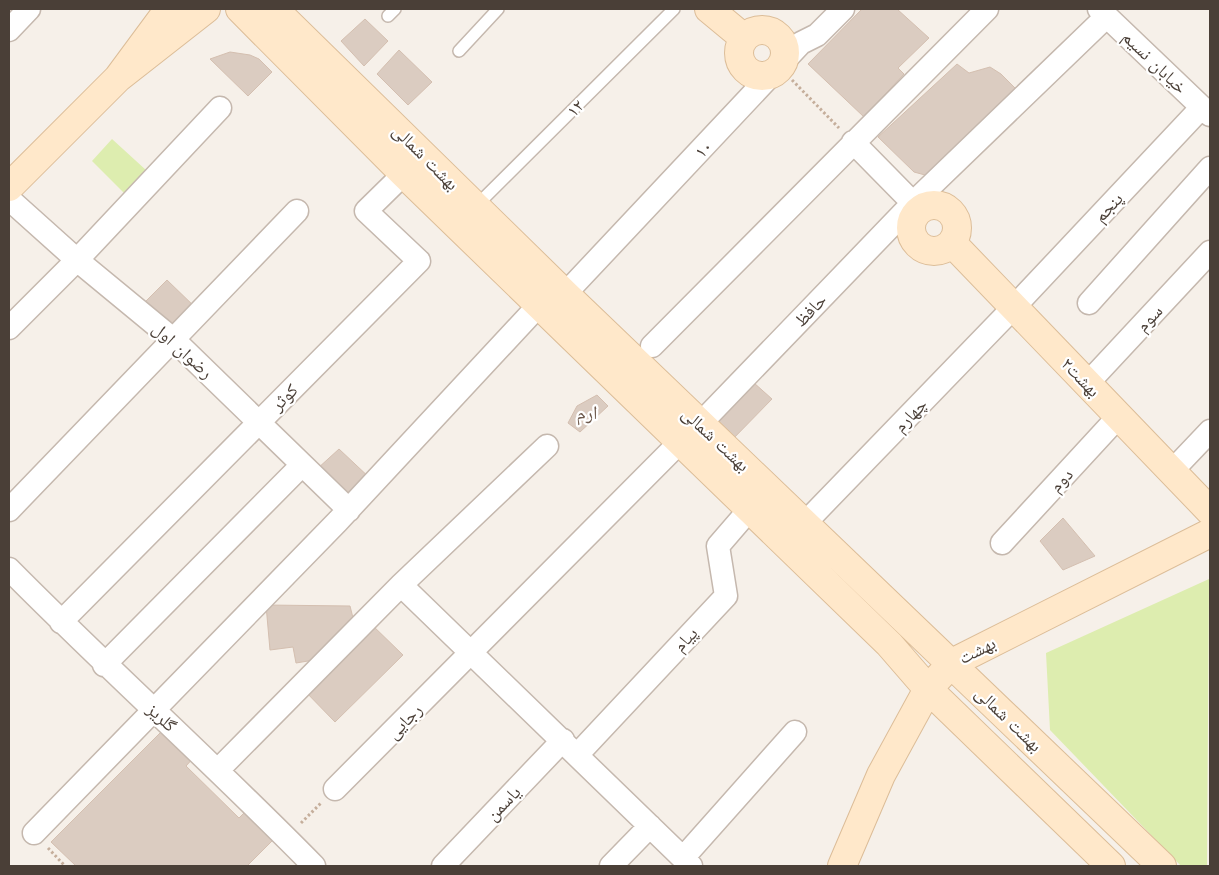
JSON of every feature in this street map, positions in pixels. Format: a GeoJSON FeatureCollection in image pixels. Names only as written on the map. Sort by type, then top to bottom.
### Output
{"type":"FeatureCollection","features":[{"type":"Feature","properties":{"kind":"main road"},"geometry":{"type":"LineString","coordinates":[[118,78],[169,9]]}},
{"type":"Feature","properties":{"kind":"main road"},"geometry":{"type":"LineString","coordinates":[[9,187],[118,78],[206,9]]}},
{"type":"Feature","properties":{"kind":"main road","name":"بهشت شمالی"},"geometry":{"type":"LineString","coordinates":[[240,9],[403,173],[539,305],[690,433],[805,523],[1162,866]]}},
{"type":"Feature","properties":{"kind":"main road","name":"بهشت شمالی"},"geometry":{"type":"LineString","coordinates":[[274,9],[565,294],[690,433],[749,510],[889,644],[928,689],[1111,866]]}},
{"type":"Feature","properties":{"kind":"main road"},"geometry":{"type":"LineString","coordinates":[[709,9],[744,38],[758,30],[774,32],[784,45],[784,60],[780,68]]}},
{"type":"Feature","properties":{"kind":"main road","name":"بهشت۲"},"geometry":{"type":"LineString","coordinates":[[917,207],[939,205],[949,210],[956,220],[957,226],[957,232],[952,243],[1210,512]]}},
{"type":"Feature","properties":{"kind":"main road","name":"بهشت"},"geometry":{"type":"LineString","coordinates":[[842,866],[881,775],[928,689],[952,663],[1210,533]]}},
{"type":"Feature","properties":{"kind":"street"},"geometry":{"type":"LineString","coordinates":[[9,30],[29,9]]}},
{"type":"Feature","properties":{"kind":"street","name":"۱۰"},"geometry":{"type":"LineString","coordinates":[[565,294],[801,44],[818,35],[843,9]]}},
{"type":"Feature","properties":{"kind":"street"},"geometry":{"type":"LineString","coordinates":[[652,346],[986,9]]}},
{"type":"Feature","properties":{"kind":"street","name":"خیابان نسیم"},"geometry":{"type":"LineString","coordinates":[[1103,12],[1206,111]]}},
{"type":"Feature","properties":{"kind":"street","name":"حافظ"},"geometry":{"type":"LineString","coordinates":[[473,652],[917,207],[1103,12]]}},
{"type":"Feature","properties":{"kind":"street"},"geometry":{"type":"LineString","coordinates":[[9,328],[77,260],[220,108]]}},
{"type":"Feature","properties":{"kind":"street","name":"پنجم"},"geometry":{"type":"LineString","coordinates":[[1014,307],[1206,111]]}},
{"type":"Feature","properties":{"kind":"street"},"geometry":{"type":"LineString","coordinates":[[853,142],[917,207]]}},
{"type":"Feature","properties":{"kind":"street"},"geometry":{"type":"LineString","coordinates":[[403,173],[424,154]]}},
{"type":"Feature","properties":{"kind":"street"},"geometry":{"type":"LineString","coordinates":[[1089,303],[1210,168]]}},
{"type":"Feature","properties":{"kind":"street","name":"کوثر"},"geometry":{"type":"LineString","coordinates":[[61,622],[419,261],[366,211],[403,173]]}},
{"type":"Feature","properties":{"kind":"street","name":"رضوان اول"},"geometry":{"type":"LineString","coordinates":[[9,199],[77,260],[174,340],[349,510]]}},
{"type":"Feature","properties":{"kind":"street"},"geometry":{"type":"LineString","coordinates":[[9,510],[297,211]]}},
{"type":"Feature","properties":{"kind":"street","name":"سوم"},"geometry":{"type":"LineString","coordinates":[[1087,384],[1210,252]]}},
{"type":"Feature","properties":{"kind":"street"},"geometry":{"type":"LineString","coordinates":[[34,834],[349,510],[539,305]]}},
{"type":"Feature","properties":{"kind":"street","name":"چهارم"},"geometry":{"type":"LineString","coordinates":[[805,523],[1014,307]]}},
{"type":"Feature","properties":{"kind":"street","name":"دوم"},"geometry":{"type":"LineString","coordinates":[[1002,543],[1119,416]]}},
{"type":"Feature","properties":{"kind":"street"},"geometry":{"type":"LineString","coordinates":[[1172,471],[1210,431]]}},
{"type":"Feature","properties":{"kind":"street"},"geometry":{"type":"LineString","coordinates":[[218,770],[402,585],[548,446]]}},
{"type":"Feature","properties":{"kind":"street"},"geometry":{"type":"LineString","coordinates":[[104,665],[302,465]]}},
{"type":"Feature","properties":{"kind":"street","name":"پیام"},"geometry":{"type":"LineString","coordinates":[[570,748],[726,596],[718,546],[749,510]]}},
{"type":"Feature","properties":{"kind":"street","name":"گلریز"},"geometry":{"type":"LineString","coordinates":[[9,569],[104,665],[218,770],[314,866]]}},
{"type":"Feature","properties":{"kind":"street"},"geometry":{"type":"LineString","coordinates":[[402,585],[687,862],[795,732]]}},
{"type":"Feature","properties":{"kind":"street","name":"رجایی"},"geometry":{"type":"LineString","coordinates":[[335,789],[473,652]]}},
{"type":"Feature","properties":{"kind":"street","name":"یاسمن"},"geometry":{"type":"LineString","coordinates":[[443,866],[570,748]]}},
{"type":"Feature","properties":{"kind":"street"},"geometry":{"type":"LineString","coordinates":[[611,866],[650,826]]}},
{"type":"Feature","properties":{"kind":"lane"},"geometry":{"type":"LineString","coordinates":[[459,51],[498,9]]}},
{"type":"Feature","properties":{"kind":"lane","name":"۱۲"},"geometry":{"type":"LineString","coordinates":[[476,206],[674,9]]}},
{"type":"Feature","properties":{"kind":"path"},"geometry":{"type":"LineString","coordinates":[[780,68],[853,142]]}},
{"type":"Feature","properties":{"kind":"path"},"geometry":{"type":"LineString","coordinates":[[286,838],[335,789]]}},
{"type":"Feature","properties":{"kind":"green space"},"geometry":{"type":"Polygon","coordinates":[[[112,139],[158,181],[135,204],[92,161],[112,139]]]}},
{"type":"Feature","properties":{"kind":"green space"},"geometry":{"type":"Polygon","coordinates":[[[1209,579],[1207,866],[1181,866],[1050,730],[1046,653],[1209,579]]]}},
{"type":"Feature","properties":{"kind":"building"},"geometry":{"type":"Polygon","coordinates":[[[862,9],[897,9],[929,38],[898,68],[904,74],[864,117],[808,64],[862,9]]]}},
{"type":"Feature","properties":{"kind":"building"},"geometry":{"type":"Polygon","coordinates":[[[365,19],[388,41],[364,66],[341,41],[365,19]]]}},
{"type":"Feature","properties":{"kind":"building"},"geometry":{"type":"Polygon","coordinates":[[[399,50],[432,82],[408,105],[377,74],[399,50]]]}},
{"type":"Feature","properties":{"kind":"building"},"geometry":{"type":"Polygon","coordinates":[[[230,52],[250,55],[259,59],[272,72],[248,96],[210,59],[230,52]]]}},
{"type":"Feature","properties":{"kind":"building"},"geometry":{"type":"Polygon","coordinates":[[[957,64],[969,73],[990,67],[1001,74],[1021,94],[936,178],[914,172],[878,137],[957,64]]]}},
{"type":"Feature","properties":{"kind":"building"},"geometry":{"type":"Polygon","coordinates":[[[167,280],[197,309],[175,333],[145,302],[167,280]]]}},
{"type":"Feature","properties":{"kind":"building"},"geometry":{"type":"Polygon","coordinates":[[[744,374],[772,399],[729,443],[699,415],[744,374]]]}},
{"type":"Feature","properties":{"kind":"building"},"geometry":{"type":"Polygon","coordinates":[[[597,395],[608,406],[580,432],[568,423],[577,406],[597,395]]]}},
{"type":"Feature","properties":{"kind":"building"},"geometry":{"type":"Polygon","coordinates":[[[339,449],[372,480],[351,503],[317,469],[339,449]]]}},
{"type":"Feature","properties":{"kind":"building"},"geometry":{"type":"Polygon","coordinates":[[[1063,518],[1095,556],[1063,570],[1040,541],[1063,518]]]}},
{"type":"Feature","properties":{"kind":"building"},"geometry":{"type":"Polygon","coordinates":[[[266,605],[350,606],[353,618],[314,660],[296,663],[293,647],[270,650],[266,605]]]}},
{"type":"Feature","properties":{"kind":"building"},"geometry":{"type":"Polygon","coordinates":[[[369,622],[403,655],[335,722],[302,688],[369,622]]]}},
{"type":"Feature","properties":{"kind":"building"},"geometry":{"type":"Polygon","coordinates":[[[167,726],[196,755],[186,766],[239,818],[250,807],[278,835],[247,866],[76,866],[51,842],[167,726]]]}},
{"type":"Feature","properties":{"kind":"district","name":"ارم"},"geometry":{"type":"Point","coordinates":[587,412]}}]}
